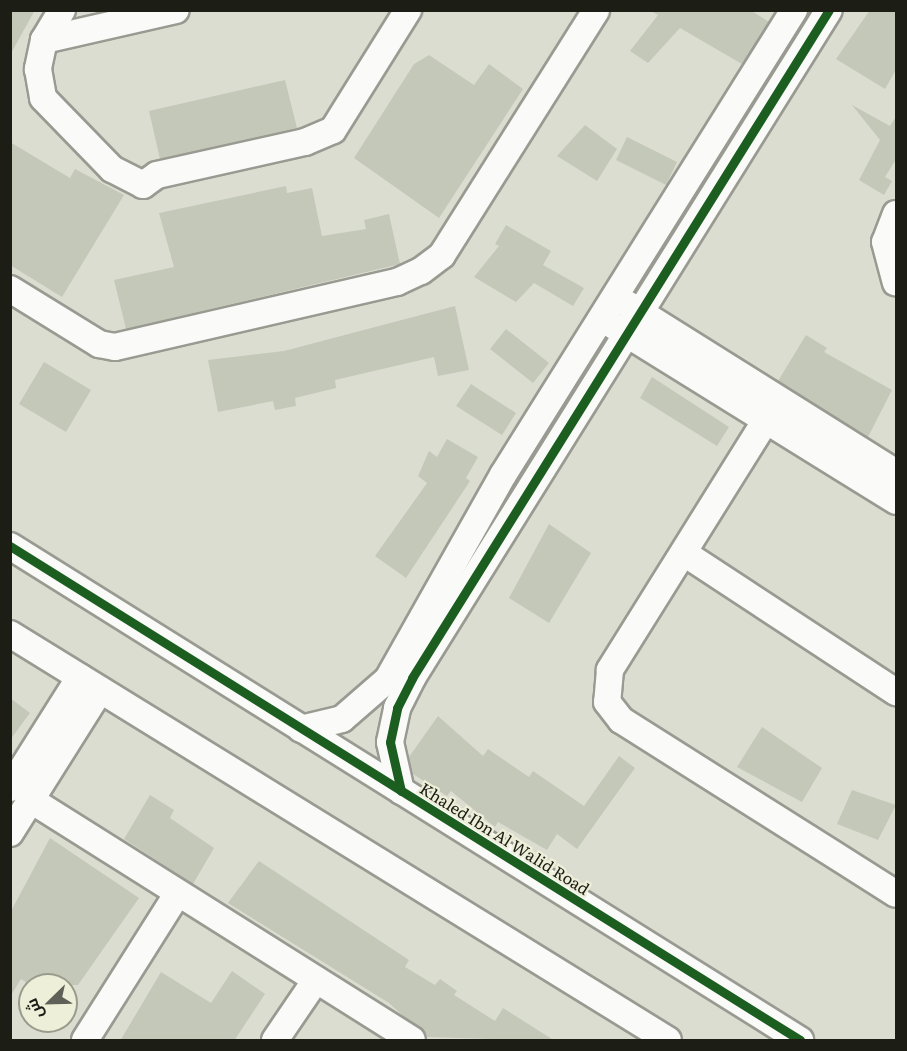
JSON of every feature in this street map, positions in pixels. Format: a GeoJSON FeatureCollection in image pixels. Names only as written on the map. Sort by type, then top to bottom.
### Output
{"type":"FeatureCollection","features":[{"type":"Feature","properties":{"kind":"street"},"geometry":{"type":"LineString","coordinates":[[62,10],[44,40],[38,69],[43,98],[112,169],[143,184],[156,175],[305,142],[333,130],[408,10]]}},
{"type":"Feature","properties":{"kind":"street"},"geometry":{"type":"LineString","coordinates":[[44,40],[177,10]]}},
{"type":"Feature","properties":{"kind":"street"},"geometry":{"type":"LineString","coordinates":[[10,289],[99,344],[116,347],[397,282],[421,271],[442,255],[596,10]]}},
{"type":"Feature","properties":{"kind":"street"},"geometry":{"type":"LineString","coordinates":[[302,729],[342,719],[388,678],[503,475],[794,10]]}},
{"type":"Feature","properties":{"kind":"street"},"geometry":{"type":"LineString","coordinates":[[401,791],[390,742],[404,693],[829,10]]}},
{"type":"Feature","properties":{"kind":"street"},"geometry":{"type":"LineString","coordinates":[[897,214],[885,242],[897,283]]}},
{"type":"Feature","properties":{"kind":"street"},"geometry":{"type":"LineString","coordinates":[[608,307],[897,473]]}},
{"type":"Feature","properties":{"kind":"street"},"geometry":{"type":"LineString","coordinates":[[634,323],[766,420],[897,501]]}},
{"type":"Feature","properties":{"kind":"street"},"geometry":{"type":"LineString","coordinates":[[766,420],[606,680],[613,712],[897,894]]}},
{"type":"Feature","properties":{"kind":"street","name":"Khaled Ibn Al Walid Road"},"geometry":{"type":"LineString","coordinates":[[10,546],[800,1041]]}},
{"type":"Feature","properties":{"kind":"street"},"geometry":{"type":"LineString","coordinates":[[684,553],[897,692]]}},
{"type":"Feature","properties":{"kind":"street"},"geometry":{"type":"LineString","coordinates":[[10,634],[668,1041]]}},
{"type":"Feature","properties":{"kind":"street"},"geometry":{"type":"LineString","coordinates":[[10,833],[21,794],[90,683]]}},
{"type":"Feature","properties":{"kind":"street"},"geometry":{"type":"LineString","coordinates":[[21,794],[412,1041]]}},
{"type":"Feature","properties":{"kind":"street"},"geometry":{"type":"LineString","coordinates":[[85,1041],[178,893]]}},
{"type":"Feature","properties":{"kind":"street"},"geometry":{"type":"LineString","coordinates":[[275,1041],[316,980]]}},
{"type":"Feature","properties":{"kind":"building"},"geometry":{"type":"Polygon","coordinates":[[[10,10],[35,10],[10,55],[10,10]]]}},
{"type":"Feature","properties":{"kind":"building"},"geometry":{"type":"Polygon","coordinates":[[[649,10],[750,10],[769,22],[742,64],[680,28],[648,63],[630,51],[658,15],[649,10]]]}},
{"type":"Feature","properties":{"kind":"building"},"geometry":{"type":"Polygon","coordinates":[[[870,10],[897,10],[897,68],[885,89],[836,59],[870,10]]]}},
{"type":"Feature","properties":{"kind":"building"},"geometry":{"type":"Polygon","coordinates":[[[429,55],[474,85],[489,64],[523,89],[439,218],[354,158],[414,64],[429,55]]]}},
{"type":"Feature","properties":{"kind":"building"},"geometry":{"type":"Polygon","coordinates":[[[285,80],[297,128],[160,159],[149,111],[285,80]]]}},
{"type":"Feature","properties":{"kind":"building"},"geometry":{"type":"Polygon","coordinates":[[[852,105],[890,126],[897,115],[897,158],[885,177],[892,181],[884,195],[859,180],[880,140],[852,105]]]}},
{"type":"Feature","properties":{"kind":"building"},"geometry":{"type":"Polygon","coordinates":[[[585,125],[617,149],[597,181],[557,156],[585,125]]]}},
{"type":"Feature","properties":{"kind":"building"},"geometry":{"type":"Polygon","coordinates":[[[627,137],[677,162],[666,185],[616,160],[627,137]]]}},
{"type":"Feature","properties":{"kind":"building"},"geometry":{"type":"Polygon","coordinates":[[[10,142],[70,178],[75,169],[124,195],[62,297],[10,265],[10,142]]]}},
{"type":"Feature","properties":{"kind":"building"},"geometry":{"type":"Polygon","coordinates":[[[286,186],[287,193],[312,188],[322,236],[366,229],[364,220],[389,214],[400,264],[126,329],[114,280],[174,267],[159,213],[286,186]]]}},
{"type":"Feature","properties":{"kind":"building"},"geometry":{"type":"Polygon","coordinates":[[[506,225],[551,251],[543,265],[584,288],[573,306],[534,283],[516,302],[474,277],[499,246],[495,244],[506,225]]]}},
{"type":"Feature","properties":{"kind":"building"},"geometry":{"type":"Polygon","coordinates":[[[455,306],[469,370],[438,376],[434,357],[335,380],[336,388],[295,398],[296,406],[275,410],[273,401],[218,412],[208,360],[284,351],[455,306]]]}},
{"type":"Feature","properties":{"kind":"building"},"geometry":{"type":"Polygon","coordinates":[[[506,329],[549,363],[533,383],[490,349],[506,329]]]}},
{"type":"Feature","properties":{"kind":"building"},"geometry":{"type":"Polygon","coordinates":[[[806,335],[827,348],[824,352],[892,390],[868,437],[778,381],[806,335]]]}},
{"type":"Feature","properties":{"kind":"building"},"geometry":{"type":"Polygon","coordinates":[[[44,362],[91,390],[66,432],[19,404],[44,362]]]}},
{"type":"Feature","properties":{"kind":"building"},"geometry":{"type":"Polygon","coordinates":[[[652,377],[729,427],[717,446],[640,398],[652,377]]]}},
{"type":"Feature","properties":{"kind":"building"},"geometry":{"type":"Polygon","coordinates":[[[471,384],[516,413],[502,435],[456,406],[471,384]]]}},
{"type":"Feature","properties":{"kind":"building"},"geometry":{"type":"Polygon","coordinates":[[[447,439],[478,457],[466,478],[470,481],[406,578],[375,556],[427,483],[418,476],[429,451],[437,457],[447,439]]]}},
{"type":"Feature","properties":{"kind":"building"},"geometry":{"type":"Polygon","coordinates":[[[549,524],[591,553],[549,623],[509,598],[549,524]]]}},
{"type":"Feature","properties":{"kind":"building"},"geometry":{"type":"Polygon","coordinates":[[[10,698],[30,713],[10,740],[10,698]]]}},
{"type":"Feature","properties":{"kind":"building"},"geometry":{"type":"Polygon","coordinates":[[[438,716],[483,756],[488,749],[529,777],[533,771],[584,806],[619,756],[635,768],[577,849],[557,834],[547,850],[498,822],[495,827],[451,791],[447,796],[413,774],[409,757],[438,716]]]}},
{"type":"Feature","properties":{"kind":"building"},"geometry":{"type":"Polygon","coordinates":[[[762,727],[822,768],[802,802],[737,767],[762,727]]]}},
{"type":"Feature","properties":{"kind":"building"},"geometry":{"type":"Polygon","coordinates":[[[852,790],[896,805],[878,840],[837,824],[852,790]]]}},
{"type":"Feature","properties":{"kind":"building"},"geometry":{"type":"Polygon","coordinates":[[[150,795],[174,810],[170,818],[214,848],[193,884],[124,839],[150,795]]]}},
{"type":"Feature","properties":{"kind":"building"},"geometry":{"type":"Polygon","coordinates":[[[50,838],[139,898],[78,985],[78,973],[18,973],[18,984],[10,997],[10,913],[50,838]]]}},
{"type":"Feature","properties":{"kind":"building"},"geometry":{"type":"Polygon","coordinates":[[[259,861],[409,960],[405,967],[435,985],[440,979],[457,991],[454,995],[495,1021],[503,1008],[555,1041],[426,1037],[389,1003],[228,903],[259,861]]]}},
{"type":"Feature","properties":{"kind":"building"},"geometry":{"type":"Polygon","coordinates":[[[232,971],[265,994],[234,1041],[120,1041],[161,972],[211,1003],[232,971]]]}},
{"type":"Feature","properties":{"kind":"cycle path"},"geometry":{"type":"LineString","coordinates":[[401,791],[390,742],[397,708],[412,678],[829,10]]}},
{"type":"Feature","properties":{"kind":"cycle path"},"geometry":{"type":"LineString","coordinates":[[10,546],[800,1040]]}}]}
